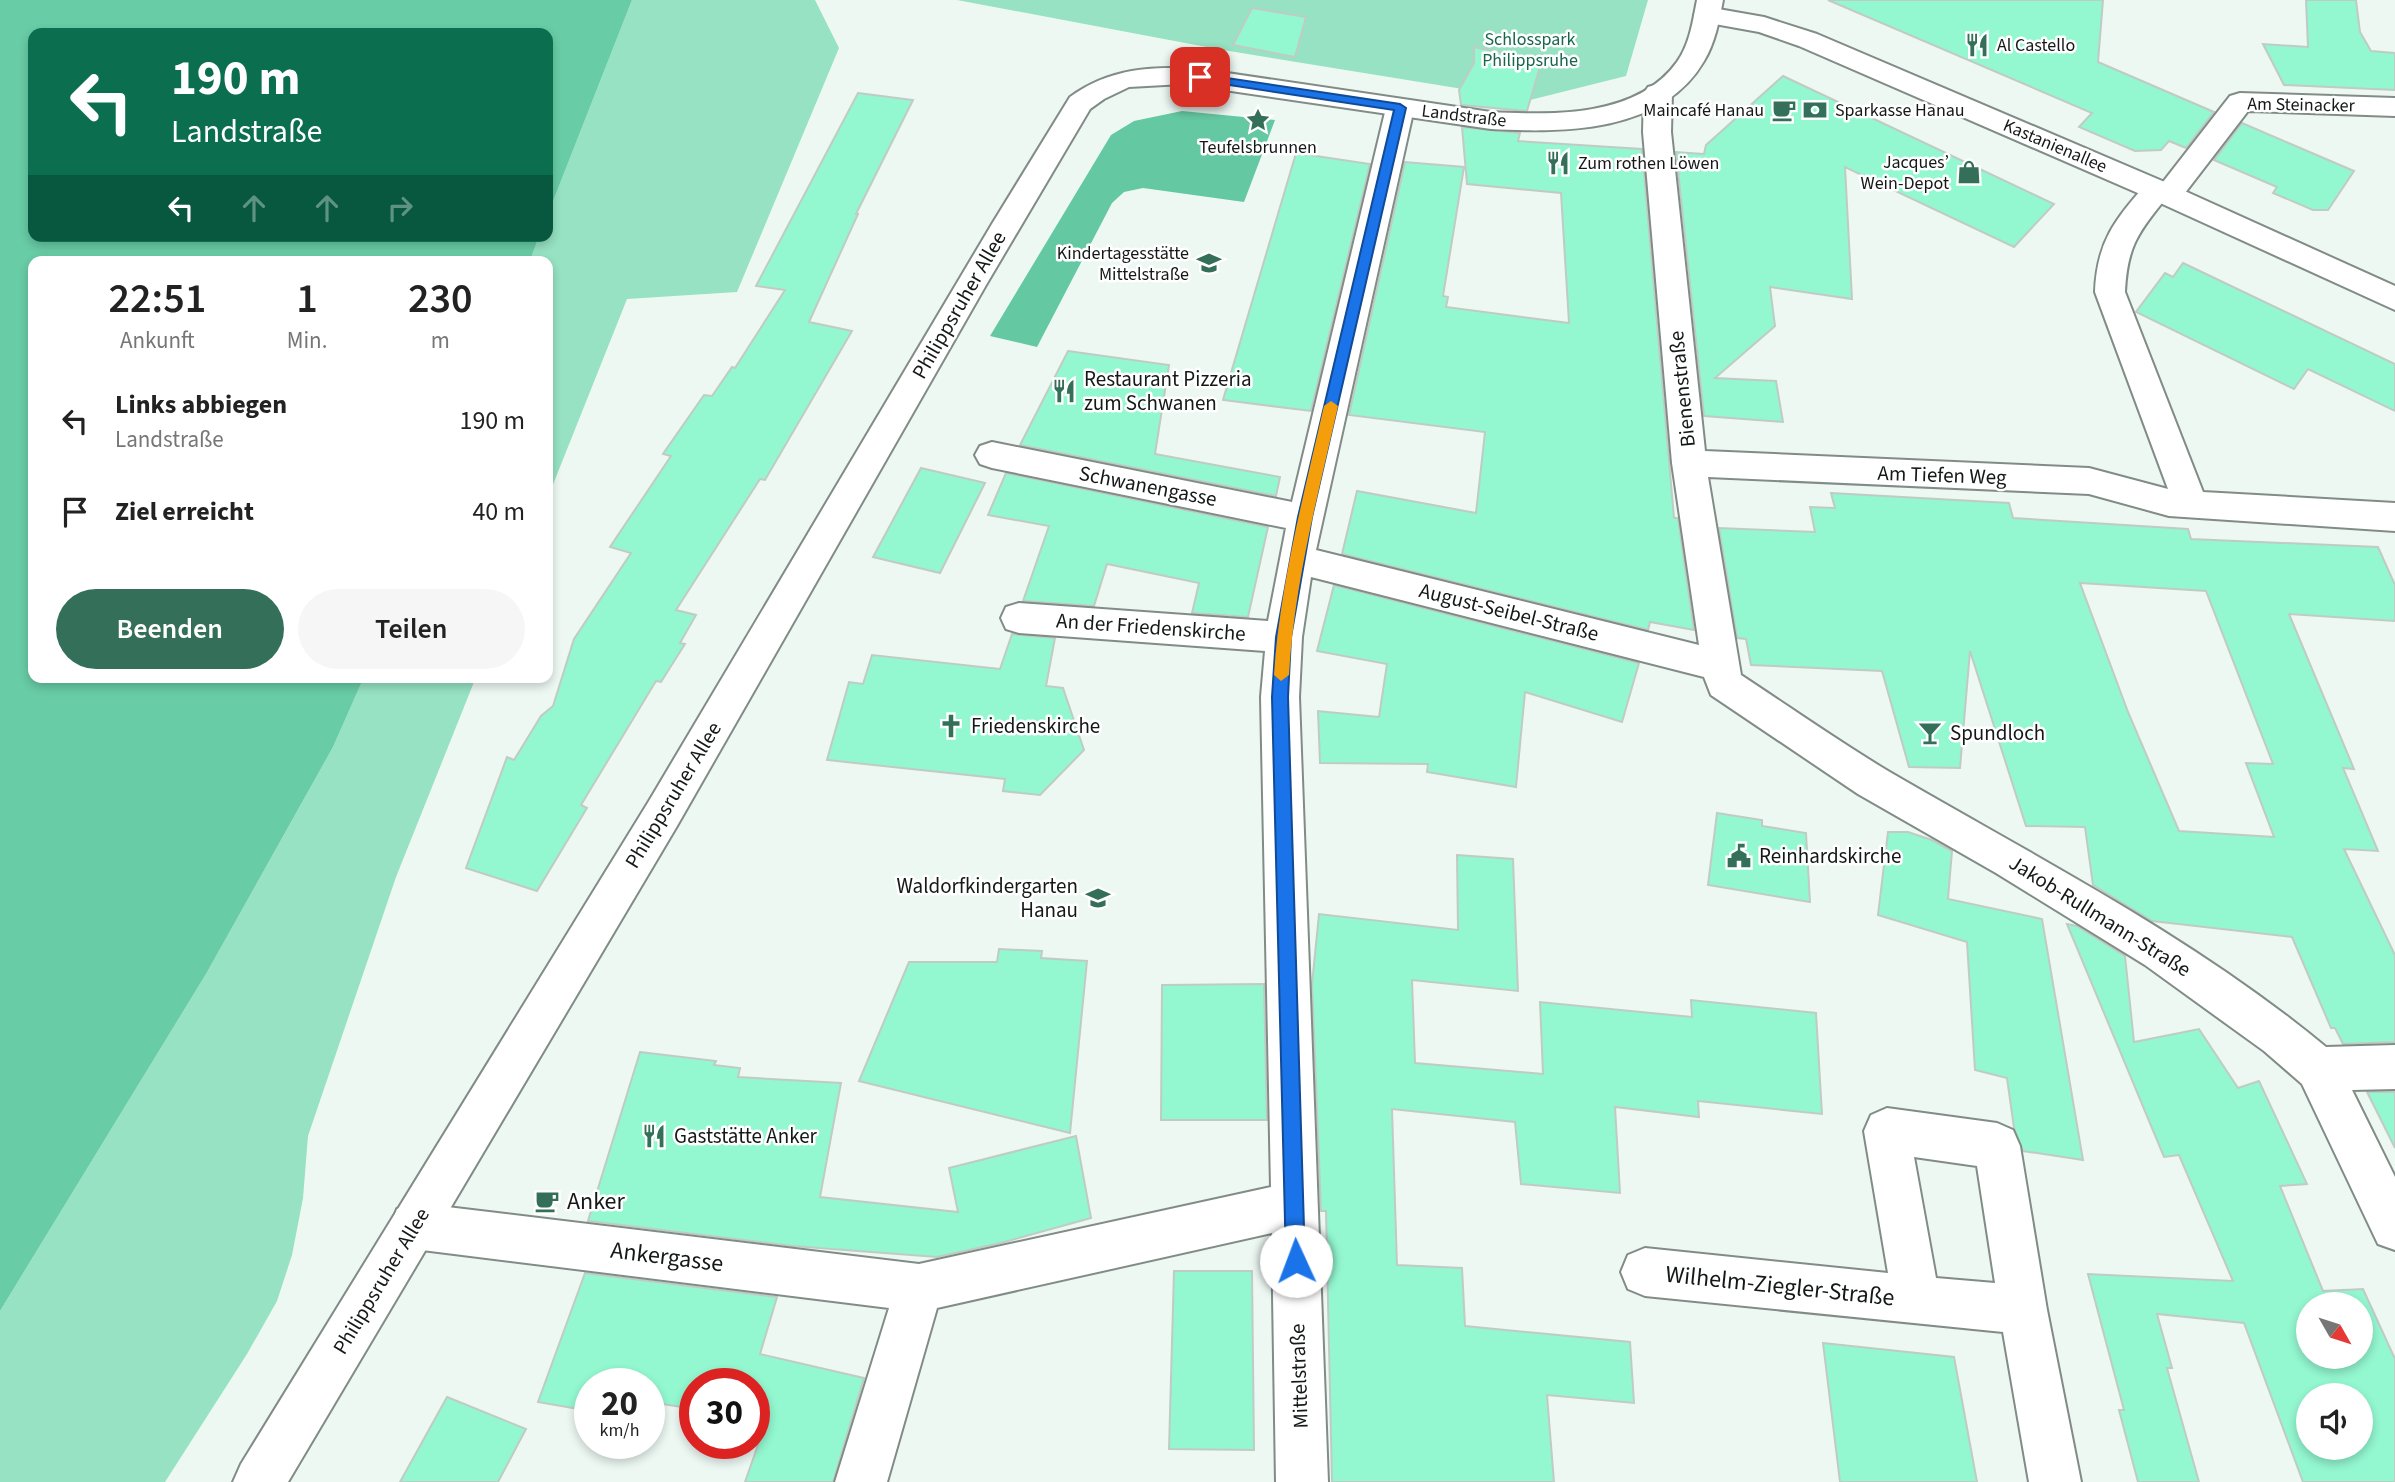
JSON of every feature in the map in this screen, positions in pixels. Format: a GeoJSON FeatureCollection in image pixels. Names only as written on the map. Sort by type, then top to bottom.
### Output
{"type":"FeatureCollection","features":[{"type":"Feature","properties":{"kind":"street","name":"Landstraße"},"geometry":{"type":"LineString","coordinates":[[1080,103],[1109,83],[1139,76],[1167,75],[1200,77],[1473,119],[1564,121],[1613,113],[1646,101],[1658,93],[1685,69],[1696,53],[1708,8]]}},
{"type":"Feature","properties":{"kind":"street","name":"Kastanienallee"},"geometry":{"type":"LineString","coordinates":[[1708,8],[1808,40],[2163,192],[2395,299]]}},
{"type":"Feature","properties":{"kind":"street","name":"Bienenstraße"},"geometry":{"type":"LineString","coordinates":[[1658,93],[1658,144],[1689,463],[1723,675]]}},
{"type":"Feature","properties":{"kind":"street","name":"Am Steinacker"},"geometry":{"type":"LineString","coordinates":[[2163,192],[2239,102],[2395,107]]}},
{"type":"Feature","properties":{"kind":"street","name":"Philippsruher Allee"},"geometry":{"type":"LineString","coordinates":[[259,1482],[786,604],[958,304],[1080,103]]}},
{"type":"Feature","properties":{"kind":"street","name":"Mittelstraße"},"geometry":{"type":"LineString","coordinates":[[1302,1482],[1280,697],[1284,637],[1305,517],[1400,108]]}},
{"type":"Feature","properties":{"kind":"street"},"geometry":{"type":"LineString","coordinates":[[2163,192],[2114,246],[2110,265],[2110,292],[2191,505]]}},
{"type":"Feature","properties":{"kind":"street","name":"Schwanengasse"},"geometry":{"type":"LineString","coordinates":[[992,455],[1305,517]]}},
{"type":"Feature","properties":{"kind":"street","name":"Am Tiefen Weg"},"geometry":{"type":"LineString","coordinates":[[1689,463],[2089,481],[2115,486],[2155,501],[2395,517]]}},
{"type":"Feature","properties":{"kind":"street","name":"August-Seibel-Straße"},"geometry":{"type":"LineString","coordinates":[[1296,559],[1723,675]]}},
{"type":"Feature","properties":{"kind":"street","name":"An der Friedenskirche"},"geometry":{"type":"LineString","coordinates":[[1019,618],[1284,637]]}},
{"type":"Feature","properties":{"kind":"street","name":"Jakob-Rullmann-Straße"},"geometry":{"type":"LineString","coordinates":[[1723,675],[1872,782],[2022,867],[2160,951],[2226,996],[2318,1069],[2395,1227]]}},
{"type":"Feature","properties":{"kind":"street"},"geometry":{"type":"LineString","coordinates":[[2318,1069],[2395,1067]]}},
{"type":"Feature","properties":{"kind":"street","name":"Wilhelm-Ziegler-Straße"},"geometry":{"type":"LineString","coordinates":[[1916,1300],[1887,1131],[1997,1146],[2023,1310],[2055,1482]]}},
{"type":"Feature","properties":{"kind":"street","name":"Ankergasse"},"geometry":{"type":"LineString","coordinates":[[414,1226],[919,1288],[1294,1205]]}},
{"type":"Feature","properties":{"kind":"street","name":"Wilhelm-Ziegler-Straße"},"geometry":{"type":"LineString","coordinates":[[1645,1272],[2023,1310]]}},
{"type":"Feature","properties":{"kind":"street"},"geometry":{"type":"LineString","coordinates":[[861,1482],[919,1288]]}},
{"type":"Feature","properties":{"kind":"green space"},"geometry":{"type":"Polygon","coordinates":[[[632,0],[815,0],[839,48],[737,292],[627,299],[553,484],[553,256],[532,256],[537,242],[553,242],[553,201],[632,0]]]}},
{"type":"Feature","properties":{"kind":"green space","name":"Schlosspark Philippsruhe"},"geometry":{"type":"Polygon","coordinates":[[[957,0],[1648,0],[1626,76],[1530,100],[1217,49],[957,0]]]}},
{"type":"Feature","properties":{"kind":"green space"},"geometry":{"type":"Polygon","coordinates":[[[361,683],[474,683],[396,877],[308,1136],[303,1198],[292,1255],[277,1301],[247,1354],[165,1482],[0,1482],[0,1311],[206,974],[333,747],[361,683]]]}},
{"type":"Feature","properties":{"kind":"shaded area"},"geometry":{"type":"Polygon","coordinates":[[[0,0],[632,0],[553,201],[553,28],[28,28],[28,242],[537,242],[532,256],[28,256],[28,683],[361,683],[333,747],[206,974],[0,1311],[0,0]]]}},
{"type":"Feature","properties":{"kind":"shaded area"},"geometry":{"type":"Polygon","coordinates":[[[1182,111],[1275,120],[1244,202],[1143,188],[1124,192],[1112,203],[1037,347],[990,336],[1111,135],[1134,121],[1182,111]]]}},
{"type":"Feature","properties":{"kind":"building"},"geometry":{"type":"Polygon","coordinates":[[[1828,0],[2103,0],[2098,62],[2214,112],[2186,148],[2169,141],[2161,150],[2135,151],[2079,127],[2092,113],[1828,0]]]}},
{"type":"Feature","properties":{"kind":"building"},"geometry":{"type":"Polygon","coordinates":[[[2306,0],[2356,0],[2360,32],[2371,51],[2395,53],[2395,90],[2284,85],[2263,44],[2308,47],[2306,0]]]}},
{"type":"Feature","properties":{"kind":"building"},"geometry":{"type":"Polygon","coordinates":[[[1252,8],[1306,17],[1295,57],[1233,45],[1252,8]]]}},
{"type":"Feature","properties":{"kind":"building"},"geometry":{"type":"Polygon","coordinates":[[[1474,47],[1542,60],[1527,111],[1461,105],[1459,90],[1474,63],[1474,47]]]}},
{"type":"Feature","properties":{"kind":"building"},"geometry":{"type":"Polygon","coordinates":[[[1783,76],[2054,204],[2014,247],[1845,167],[1852,299],[1770,287],[1775,326],[1715,378],[1776,381],[1783,422],[1704,416],[1676,152],[1704,154],[1706,145],[1783,76]]]}},
{"type":"Feature","properties":{"kind":"building"},"geometry":{"type":"Polygon","coordinates":[[[858,93],[913,100],[856,214],[809,322],[852,331],[765,480],[760,479],[676,610],[696,615],[680,643],[685,644],[661,682],[656,681],[581,805],[587,808],[537,891],[466,868],[507,757],[514,760],[541,716],[553,706],[574,639],[631,553],[610,547],[671,456],[663,454],[704,395],[712,396],[732,367],[735,368],[785,290],[756,286],[858,93]]]}},
{"type":"Feature","properties":{"kind":"building"},"geometry":{"type":"Polygon","coordinates":[[[2242,123],[2354,171],[2328,210],[2313,210],[2273,193],[2277,187],[2214,160],[2242,123]]]}},
{"type":"Feature","properties":{"kind":"building"},"geometry":{"type":"Polygon","coordinates":[[[1462,127],[1520,133],[1518,141],[1642,149],[1674,518],[1678,518],[1694,630],[1650,622],[1648,630],[1342,554],[1357,491],[1476,513],[1485,432],[1349,415],[1405,162],[1464,167],[1443,296],[1448,297],[1446,307],[1569,323],[1561,193],[1467,184],[1462,127]]]}},
{"type":"Feature","properties":{"kind":"building"},"geometry":{"type":"Polygon","coordinates":[[[1296,153],[1370,164],[1311,411],[1223,400],[1296,153]]]}},
{"type":"Feature","properties":{"kind":"building"},"geometry":{"type":"Polygon","coordinates":[[[2183,263],[2395,364],[2395,411],[2308,369],[2294,389],[2136,312],[2165,273],[2173,277],[2183,263]]]}},
{"type":"Feature","properties":{"kind":"building"},"geometry":{"type":"Polygon","coordinates":[[[1068,351],[1169,365],[1155,454],[1280,477],[1276,496],[1020,445],[1068,351]]]}},
{"type":"Feature","properties":{"kind":"building"},"geometry":{"type":"Polygon","coordinates":[[[921,468],[985,483],[940,573],[873,557],[921,468]]]}},
{"type":"Feature","properties":{"kind":"building"},"geometry":{"type":"Polygon","coordinates":[[[1006,473],[1268,527],[1248,617],[1192,613],[1199,583],[1107,564],[1094,606],[1023,601],[1049,526],[988,515],[1006,473]]]}},
{"type":"Feature","properties":{"kind":"building"},"geometry":{"type":"Polygon","coordinates":[[[1831,493],[2009,503],[2013,518],[2188,529],[2191,539],[2378,547],[2395,585],[2395,621],[2289,614],[2354,769],[2343,768],[2378,851],[2344,849],[2395,955],[2395,1042],[2343,1044],[2335,1028],[2331,1028],[2292,937],[2152,921],[2093,885],[2085,827],[2026,826],[1970,651],[1960,768],[1909,767],[1882,671],[1751,665],[1746,639],[1737,638],[1719,528],[1815,532],[1810,507],[1835,508],[1831,493]],[[2080,583],[2128,712],[2179,831],[2274,837],[2246,763],[2273,764],[2206,591],[2080,583]]]}},
{"type":"Feature","properties":{"kind":"building"},"geometry":{"type":"Polygon","coordinates":[[[1334,585],[1639,663],[1622,722],[1525,692],[1516,787],[1427,772],[1428,764],[1320,763],[1318,711],[1379,717],[1387,664],[1317,651],[1334,585]]]}},
{"type":"Feature","properties":{"kind":"building","name":"Friedenskirche"},"geometry":{"type":"Polygon","coordinates":[[[1012,634],[1055,638],[1046,686],[1063,688],[1084,750],[1040,795],[1003,791],[1005,779],[827,760],[849,682],[863,684],[872,655],[1000,669],[1012,634]]]}},
{"type":"Feature","properties":{"kind":"building","name":"Reinhardskirche"},"geometry":{"type":"Polygon","coordinates":[[[1717,813],[1762,820],[1762,826],[1806,833],[1810,902],[1708,885],[1717,813]]]}},
{"type":"Feature","properties":{"kind":"building"},"geometry":{"type":"Polygon","coordinates":[[[1888,832],[1908,832],[1932,840],[1952,851],[1948,899],[2042,919],[2083,1160],[2023,1151],[2014,1128],[2007,1078],[1975,1070],[1967,942],[1878,915],[1888,832]]]}},
{"type":"Feature","properties":{"kind":"building"},"geometry":{"type":"Polygon","coordinates":[[[1457,855],[1513,859],[1518,991],[1412,980],[1415,1063],[1543,1074],[1540,1002],[1692,1017],[1691,1000],[1816,1013],[1822,1114],[1698,1101],[1699,1117],[1615,1107],[1620,1193],[1521,1184],[1515,1122],[1392,1109],[1397,1265],[1462,1268],[1465,1326],[1630,1342],[1634,1403],[1547,1395],[1554,1482],[1332,1482],[1326,1211],[1321,1211],[1312,984],[1319,914],[1458,930],[1457,855]]]}},
{"type":"Feature","properties":{"kind":"building"},"geometry":{"type":"Polygon","coordinates":[[[2067,924],[2077,926],[2125,956],[2134,1042],[2199,1029],[2238,1088],[2259,1081],[2307,1184],[2280,1186],[2323,1291],[2363,1289],[2364,1292],[2296,1292],[2296,1369],[2373,1369],[2373,1311],[2395,1359],[2395,1482],[2303,1482],[2244,1323],[2157,1314],[2172,1368],[2167,1368],[2199,1482],[2138,1482],[2119,1410],[2124,1410],[2088,1274],[2233,1281],[2179,1155],[2164,1157],[2067,924]]]}},
{"type":"Feature","properties":{"kind":"building"},"geometry":{"type":"Polygon","coordinates":[[[999,949],[1042,951],[1041,958],[1087,961],[1070,1133],[859,1081],[909,962],[997,962],[999,949]]]}},
{"type":"Feature","properties":{"kind":"building"},"geometry":{"type":"Polygon","coordinates":[[[1264,984],[1267,1120],[1161,1120],[1162,985],[1264,984]]]}},
{"type":"Feature","properties":{"kind":"building"},"geometry":{"type":"Polygon","coordinates":[[[640,1052],[716,1061],[714,1065],[740,1068],[738,1077],[841,1083],[820,1197],[958,1212],[949,1168],[1076,1136],[1091,1218],[1001,1243],[937,1257],[792,1246],[588,1221],[640,1052]]]}},
{"type":"Feature","properties":{"kind":"building"},"geometry":{"type":"Polygon","coordinates":[[[2367,1092],[2395,1092],[2395,1148],[2367,1092]]]}},
{"type":"Feature","properties":{"kind":"building"},"geometry":{"type":"Polygon","coordinates":[[[1174,1271],[1252,1271],[1254,1450],[1169,1449],[1174,1271]]]}},
{"type":"Feature","properties":{"kind":"building"},"geometry":{"type":"Polygon","coordinates":[[[585,1273],[777,1297],[760,1354],[864,1378],[833,1482],[745,1482],[753,1459],[770,1459],[770,1368],[679,1368],[679,1407],[665,1404],[665,1368],[574,1368],[574,1408],[538,1402],[585,1273]]]}},
{"type":"Feature","properties":{"kind":"building"},"geometry":{"type":"Polygon","coordinates":[[[1823,1343],[1954,1357],[1977,1482],[1840,1482],[1823,1343]]]}},
{"type":"Feature","properties":{"kind":"building"},"geometry":{"type":"Polygon","coordinates":[[[447,1397],[526,1429],[498,1482],[400,1482],[447,1397]]]}},
{"type":"Feature","properties":{"kind":"slow traffic"},"geometry":{"type":"LineString","coordinates":[[1281,675],[1296,559],[1331,406]]}},
{"type":"Feature","properties":{"kind":"place","name":"Al Castello"},"geometry":{"type":"Point","coordinates":[1977,45]}},
{"type":"Feature","properties":{"kind":"place","name":"Maincafé Hanau"},"geometry":{"type":"Point","coordinates":[1784,110]}},
{"type":"Feature","properties":{"kind":"place","name":"Sparkasse Hanau"},"geometry":{"type":"Point","coordinates":[1815,110]}},
{"type":"Feature","properties":{"kind":"place","name":"Teufelsbrunnen"},"geometry":{"type":"Point","coordinates":[1258,120]}},
{"type":"Feature","properties":{"kind":"place","name":"Zum rothen Löwen"},"geometry":{"type":"Point","coordinates":[1558,163]}},
{"type":"Feature","properties":{"kind":"place","name":"Jacques’ Wein-Depot"},"geometry":{"type":"Point","coordinates":[1969,172]}},
{"type":"Feature","properties":{"kind":"place","name":"Kindertagesstätte Mittelstraße"},"geometry":{"type":"Point","coordinates":[1209,263]}},
{"type":"Feature","properties":{"kind":"place","name":"Restaurant Pizzeria zum Schwanen"},"geometry":{"type":"Point","coordinates":[1064,391]}},
{"type":"Feature","properties":{"kind":"place","name":"Friedenskirche"},"geometry":{"type":"Point","coordinates":[951,726]}},
{"type":"Feature","properties":{"kind":"place","name":"Spundloch"},"geometry":{"type":"Point","coordinates":[1930,733]}},
{"type":"Feature","properties":{"kind":"place","name":"Reinhardskirche"},"geometry":{"type":"Point","coordinates":[1739,856]}},
{"type":"Feature","properties":{"kind":"place","name":"Waldorfkindergarten Hanau"},"geometry":{"type":"Point","coordinates":[1098,898]}},
{"type":"Feature","properties":{"kind":"place","name":"Gaststätte Anker"},"geometry":{"type":"Point","coordinates":[654,1136]}},
{"type":"Feature","properties":{"kind":"place","name":"Anker"},"geometry":{"type":"Point","coordinates":[547,1201]}},
{"type":"Feature","properties":{"kind":"route"},"geometry":{"type":"LineString","coordinates":[[1200,77],[1400,108],[1305,517],[1284,637],[1280,697],[1296,1261]]}}]}
